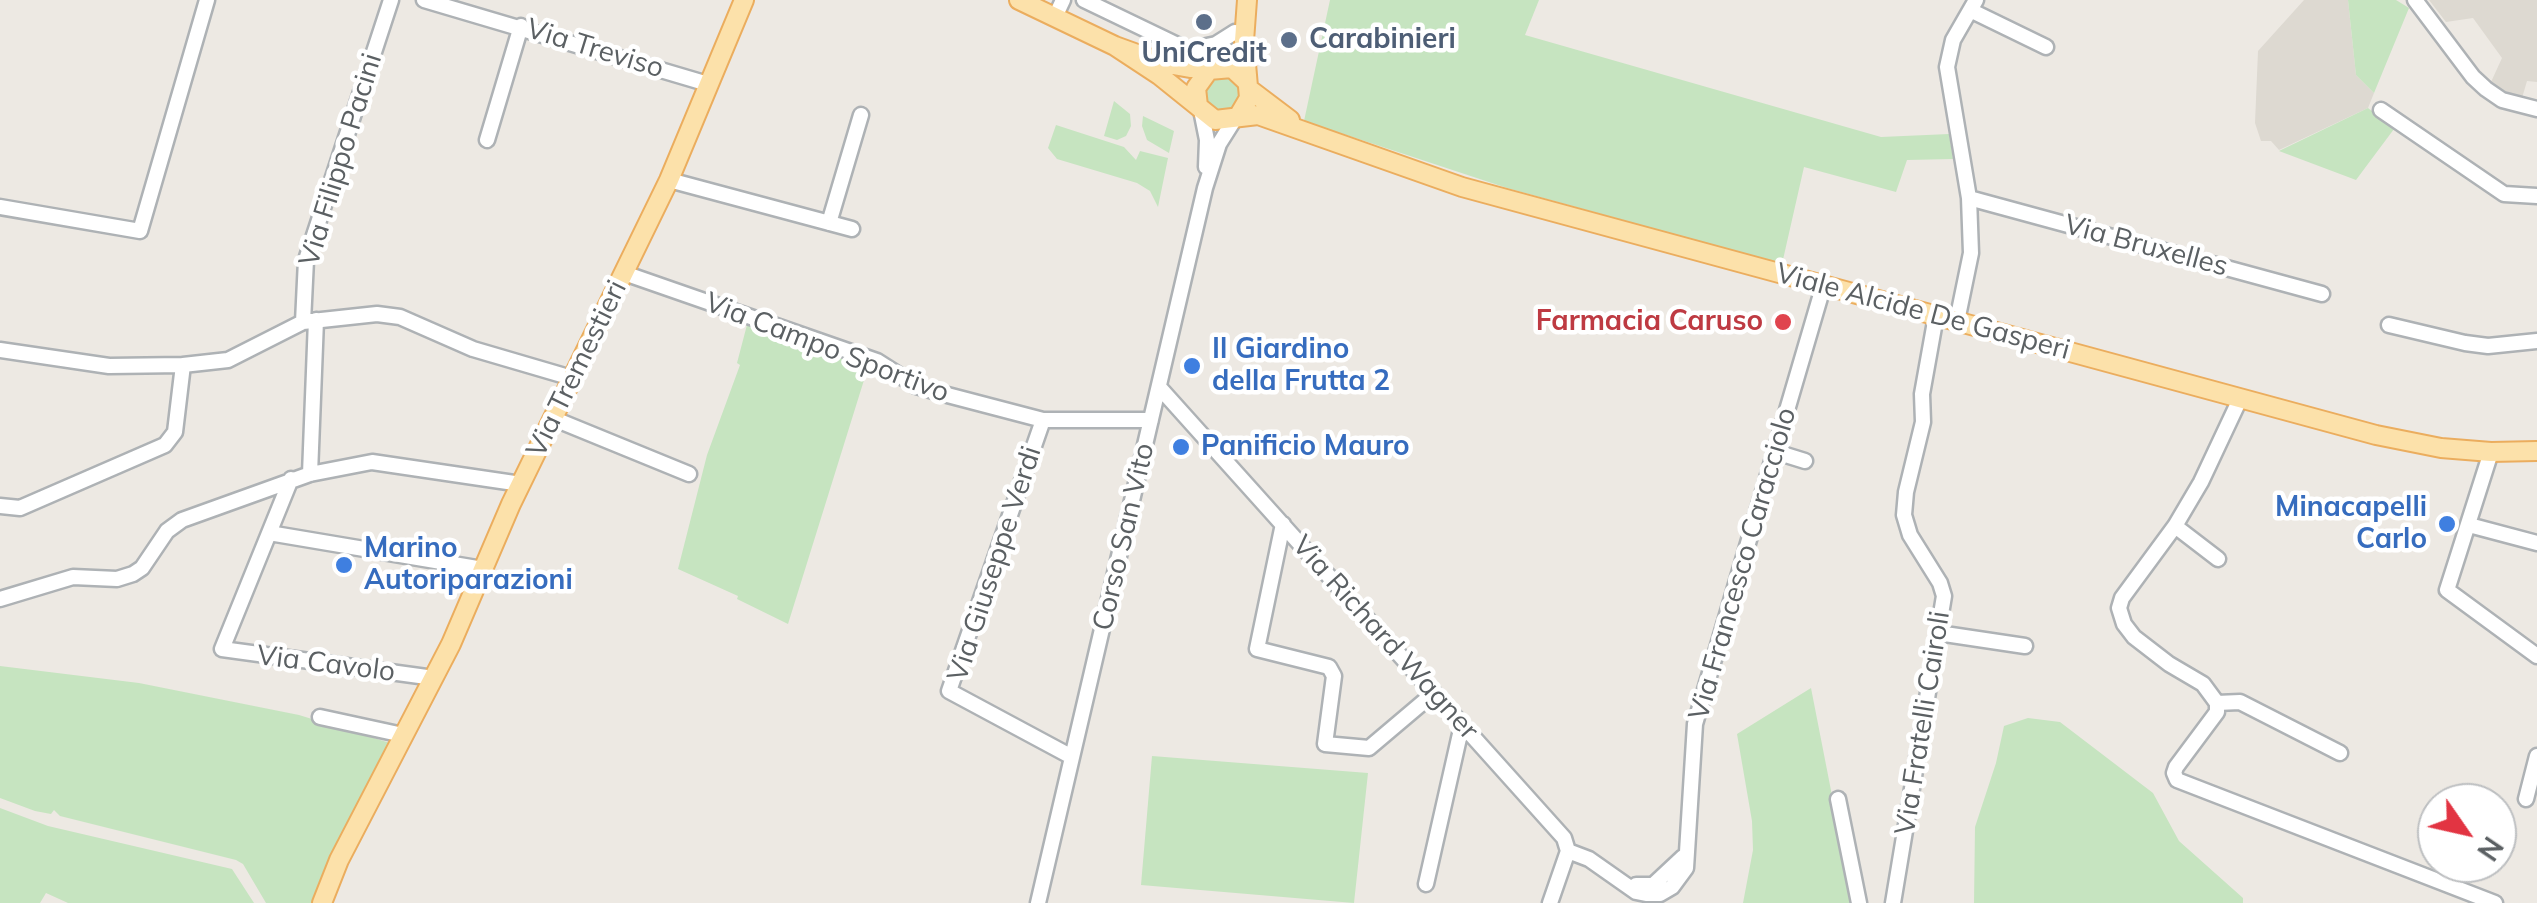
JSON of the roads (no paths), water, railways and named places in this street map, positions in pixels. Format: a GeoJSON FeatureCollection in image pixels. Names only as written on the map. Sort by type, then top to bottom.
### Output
{"type":"FeatureCollection","features":[{"type":"Feature","properties":{"kind":"main road","name":"Via Tremestieri"},"geometry":{"type":"LineString","coordinates":[[322,903],[338,860],[434,678],[552,418],[669,180],[744,0]]}},
{"type":"Feature","properties":{"kind":"main road"},"geometry":{"type":"LineString","coordinates":[[1019,0],[1059,8],[1159,74],[1219,121],[1258,116],[1316,135]]}},
{"type":"Feature","properties":{"kind":"main road"},"geometry":{"type":"LineString","coordinates":[[1200,108],[1195,93],[1197,84],[1215,68],[1236,32],[1247,0],[1247,106],[1237,116]]}},
{"type":"Feature","properties":{"kind":"main road"},"geometry":{"type":"LineString","coordinates":[[1115,46],[1162,63],[1239,72],[1263,102],[1316,135]]}},
{"type":"Feature","properties":{"kind":"main road","name":"Viale Alcide De Gasperi"},"geometry":{"type":"LineString","coordinates":[[1316,135],[1462,187],[2240,399],[2425,446],[2491,452],[2537,451]]}},
{"type":"Feature","properties":{"kind":"street"},"geometry":{"type":"LineString","coordinates":[[0,207],[140,231],[207,0]]}},
{"type":"Feature","properties":{"kind":"street","name":"Via Filippo Pacini"},"geometry":{"type":"LineString","coordinates":[[310,474],[306,260],[390,0]]}},
{"type":"Feature","properties":{"kind":"street","name":"Via Treviso"},"geometry":{"type":"LineString","coordinates":[[424,0],[708,84]]}},
{"type":"Feature","properties":{"kind":"street"},"geometry":{"type":"LineString","coordinates":[[1084,0],[1188,50],[1215,68]]}},
{"type":"Feature","properties":{"kind":"street"},"geometry":{"type":"LineString","coordinates":[[2415,0],[2486,89],[2502,100],[2537,109]]}},
{"type":"Feature","properties":{"kind":"street"},"geometry":{"type":"LineString","coordinates":[[1957,321],[1971,253],[1969,198],[1947,67],[1953,40],[1974,6],[2046,48]]}},
{"type":"Feature","properties":{"kind":"street"},"geometry":{"type":"LineString","coordinates":[[487,140],[521,26]]}},
{"type":"Feature","properties":{"kind":"street"},"geometry":{"type":"LineString","coordinates":[[1188,50],[1216,44],[1236,32]]}},
{"type":"Feature","properties":{"kind":"street"},"geometry":{"type":"LineString","coordinates":[[1200,108],[1207,140],[1205,188]]}},
{"type":"Feature","properties":{"kind":"street"},"geometry":{"type":"LineString","coordinates":[[2381,110],[2504,194],[2537,196]]}},
{"type":"Feature","properties":{"kind":"street"},"geometry":{"type":"LineString","coordinates":[[829,223],[861,115]]}},
{"type":"Feature","properties":{"kind":"street"},"geometry":{"type":"LineString","coordinates":[[1205,188],[1219,144],[1237,116]]}},
{"type":"Feature","properties":{"kind":"street"},"geometry":{"type":"LineString","coordinates":[[669,180],[852,229]]}},
{"type":"Feature","properties":{"kind":"street","name":"Corso San Vito"},"geometry":{"type":"LineString","coordinates":[[1038,903],[1205,188]]}},
{"type":"Feature","properties":{"kind":"street","name":"Via Bruxelles"},"geometry":{"type":"LineString","coordinates":[[1969,198],[2322,294]]}},
{"type":"Feature","properties":{"kind":"street","name":"Via Campo Sportivo"},"geometry":{"type":"LineString","coordinates":[[624,273],[877,361],[916,386],[1043,420],[1151,420]]}},
{"type":"Feature","properties":{"kind":"street","name":"Via Francesco Caracciolo"},"geometry":{"type":"LineString","coordinates":[[1568,851],[1589,859],[1636,892],[1660,894],[1686,868],[1695,724],[1824,284]]}},
{"type":"Feature","properties":{"kind":"street"},"geometry":{"type":"LineString","coordinates":[[0,350],[108,366],[183,366],[228,360],[310,321],[378,314],[400,317],[474,349],[572,378]]}},
{"type":"Feature","properties":{"kind":"street","name":"Via Fratelli Cairoli"},"geometry":{"type":"LineString","coordinates":[[1893,903],[1944,596],[1910,536],[1904,515],[1923,422],[1922,394],[1936,316]]}},
{"type":"Feature","properties":{"kind":"street"},"geometry":{"type":"LineString","coordinates":[[2388,325],[2488,346],[2537,341]]}},
{"type":"Feature","properties":{"kind":"street"},"geometry":{"type":"LineString","coordinates":[[0,506],[20,508],[165,444],[176,432],[183,366]]}},
{"type":"Feature","properties":{"kind":"street","name":"Via Richard Wagner"},"geometry":{"type":"LineString","coordinates":[[1158,387],[1564,838],[1568,851]]}},
{"type":"Feature","properties":{"kind":"street"},"geometry":{"type":"LineString","coordinates":[[2240,399],[2201,482],[2175,526],[2122,598],[2120,615],[2134,636],[2202,684],[2217,703],[2216,712],[2176,767],[2177,780],[2495,903]]}},
{"type":"Feature","properties":{"kind":"street"},"geometry":{"type":"LineString","coordinates":[[552,418],[689,474]]}},
{"type":"Feature","properties":{"kind":"street","name":"Via Giuseppe Verdi"},"geometry":{"type":"LineString","coordinates":[[1043,420],[950,691],[1072,757]]}},
{"type":"Feature","properties":{"kind":"street"},"geometry":{"type":"LineString","coordinates":[[1776,452],[1804,462]]}},
{"type":"Feature","properties":{"kind":"street"},"geometry":{"type":"LineString","coordinates":[[2491,452],[2447,590],[2537,656]]}},
{"type":"Feature","properties":{"kind":"street"},"geometry":{"type":"LineString","coordinates":[[0,600],[73,577],[117,579],[133,574],[142,568],[167,531],[182,520],[291,478],[372,462],[521,484]]}},
{"type":"Feature","properties":{"kind":"street","name":"Via Cavolo"},"geometry":{"type":"LineString","coordinates":[[291,478],[222,649],[434,678]]}},
{"type":"Feature","properties":{"kind":"street"},"geometry":{"type":"LineString","coordinates":[[1283,524],[1256,649],[1328,668],[1334,676],[1325,744],[1368,748],[1434,693]]}},
{"type":"Feature","properties":{"kind":"street"},"geometry":{"type":"LineString","coordinates":[[2469,525],[2537,543]]}},
{"type":"Feature","properties":{"kind":"street"},"geometry":{"type":"LineString","coordinates":[[2175,526],[2218,559]]}},
{"type":"Feature","properties":{"kind":"street"},"geometry":{"type":"LineString","coordinates":[[269,532],[484,569]]}},
{"type":"Feature","properties":{"kind":"street"},"geometry":{"type":"LineString","coordinates":[[1938,633],[2025,646]]}},
{"type":"Feature","properties":{"kind":"street"},"geometry":{"type":"LineString","coordinates":[[2217,703],[2240,702],[2340,753]]}},
{"type":"Feature","properties":{"kind":"street"},"geometry":{"type":"LineString","coordinates":[[320,716],[403,735]]}},
{"type":"Feature","properties":{"kind":"street"},"geometry":{"type":"LineString","coordinates":[[1426,884],[1462,724]]}},
{"type":"Feature","properties":{"kind":"street"},"geometry":{"type":"LineString","coordinates":[[2526,799],[2537,756]]}},
{"type":"Feature","properties":{"kind":"street"},"geometry":{"type":"LineString","coordinates":[[1838,799],[1859,903]]}},
{"type":"Feature","properties":{"kind":"street"},"geometry":{"type":"LineString","coordinates":[[1550,903],[1568,851]]}},
{"type":"Feature","properties":{"kind":"place","name":"UniCredit"},"geometry":{"type":"Point","coordinates":[1204,22]}},
{"type":"Feature","properties":{"kind":"place","name":"Carabinieri"},"geometry":{"type":"Point","coordinates":[1289,40]}},
{"type":"Feature","properties":{"kind":"place","name":"Farmacia Caruso"},"geometry":{"type":"Point","coordinates":[1783,322]}},
{"type":"Feature","properties":{"kind":"place","name":"Il Giardino della Frutta 2"},"geometry":{"type":"Point","coordinates":[1192,366]}},
{"type":"Feature","properties":{"kind":"place","name":"Panificio Mauro"},"geometry":{"type":"Point","coordinates":[1181,447]}},
{"type":"Feature","properties":{"kind":"place","name":"Minacapelli Carlo"},"geometry":{"type":"Point","coordinates":[2447,524]}},
{"type":"Feature","properties":{"kind":"place","name":"Marino Autoriparazioni"},"geometry":{"type":"Point","coordinates":[344,565]}}]}
